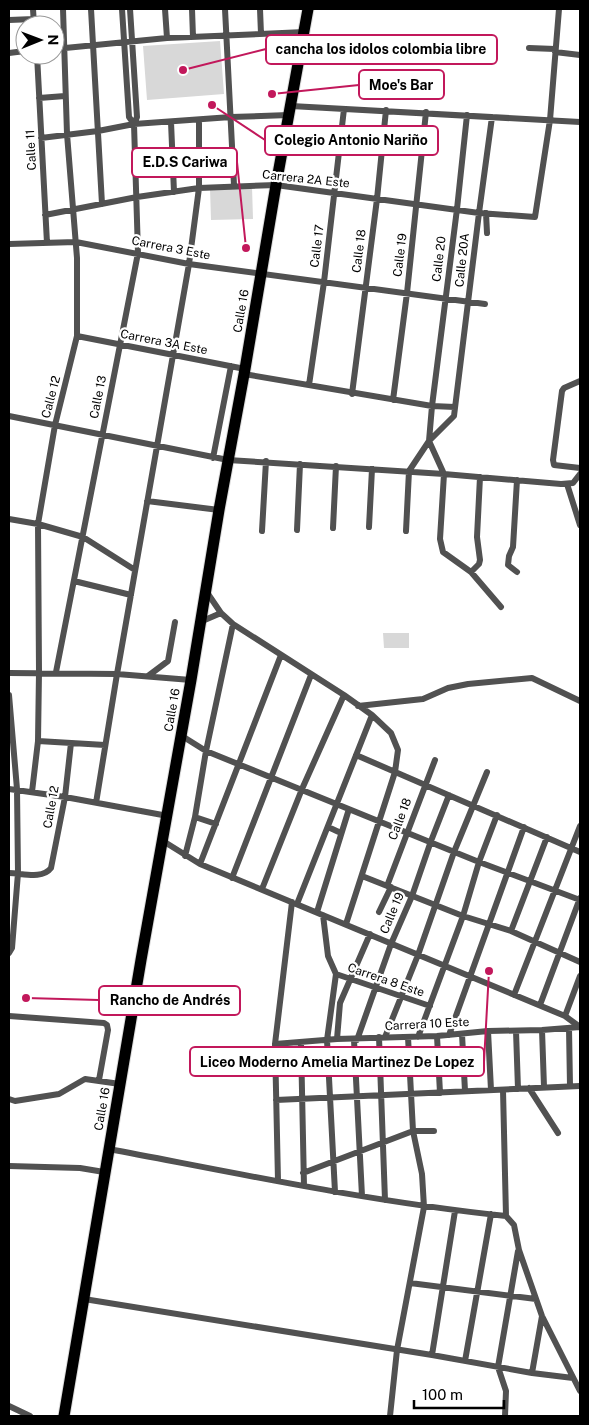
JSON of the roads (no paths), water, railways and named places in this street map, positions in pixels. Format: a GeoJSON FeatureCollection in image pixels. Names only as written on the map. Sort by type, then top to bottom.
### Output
{"type":"FeatureCollection","features":[{"type":"Feature","properties":{"kind":"highway","name":"Calle 16"},"geometry":{"type":"LineString","coordinates":[[64,1416],[84,1300],[100,1171],[109,1149],[108,1082],[140,960],[168,816],[205,590],[308,9]]}},
{"type":"Feature","properties":{"kind":"street"},"geometry":{"type":"LineString","coordinates":[[91,9],[102,204]]}},
{"type":"Feature","properties":{"kind":"street","name":"Calle 13"},"geometry":{"type":"LineString","coordinates":[[122,9],[129,117],[134,124]]}},
{"type":"Feature","properties":{"kind":"street","name":"Calle 13"},"geometry":{"type":"LineString","coordinates":[[56,672],[138,253],[134,124],[137,117],[130,9]]}},
{"type":"Feature","properties":{"kind":"street"},"geometry":{"type":"LineString","coordinates":[[165,9],[166,38]]}},
{"type":"Feature","properties":{"kind":"street"},"geometry":{"type":"LineString","coordinates":[[192,9],[193,36]]}},
{"type":"Feature","properties":{"kind":"street"},"geometry":{"type":"LineString","coordinates":[[225,9],[234,185]]}},
{"type":"Feature","properties":{"kind":"street"},"geometry":{"type":"LineString","coordinates":[[260,9],[261,34]]}},
{"type":"Feature","properties":{"kind":"street"},"geometry":{"type":"LineString","coordinates":[[550,120],[559,9]]}},
{"type":"Feature","properties":{"kind":"street"},"geometry":{"type":"LineString","coordinates":[[65,48],[193,36],[305,32]]}},
{"type":"Feature","properties":{"kind":"street"},"geometry":{"type":"LineString","coordinates":[[529,48],[580,55]]}},
{"type":"Feature","properties":{"kind":"street","name":"Calle 11"},"geometry":{"type":"LineString","coordinates":[[37,65],[47,243]]}},
{"type":"Feature","properties":{"kind":"street","name":"Calle 12"},"geometry":{"type":"LineString","coordinates":[[32,792],[38,741],[38,524],[55,425],[78,336],[76,242],[67,134],[64,65]]}},
{"type":"Feature","properties":{"kind":"street"},"geometry":{"type":"LineString","coordinates":[[39,98],[65,96]]}},
{"type":"Feature","properties":{"kind":"street"},"geometry":{"type":"LineString","coordinates":[[41,138],[98,131],[134,124],[290,111],[344,109],[426,112],[580,122]]}},
{"type":"Feature","properties":{"kind":"street","name":"Calle 17"},"geometry":{"type":"LineString","coordinates":[[309,385],[324,282],[344,109]]}},
{"type":"Feature","properties":{"kind":"street","name":"Calle 18"},"geometry":{"type":"LineString","coordinates":[[352,394],[377,199],[386,110]]}},
{"type":"Feature","properties":{"kind":"street","name":"Calle 19"},"geometry":{"type":"LineString","coordinates":[[393,400],[417,205],[426,112]]}},
{"type":"Feature","properties":{"kind":"street","name":"Calle 20"},"geometry":{"type":"LineString","coordinates":[[429,441],[467,115]]}},
{"type":"Feature","properties":{"kind":"street","name":"Calle 20A"},"geometry":{"type":"LineString","coordinates":[[455,407],[492,117]]}},
{"type":"Feature","properties":{"kind":"street"},"geometry":{"type":"LineString","coordinates":[[96,803],[116,674],[189,264],[199,188],[199,120]]}},
{"type":"Feature","properties":{"kind":"street","name":"Carrera 2A Este"},"geometry":{"type":"LineString","coordinates":[[45,215],[137,197],[199,188],[234,185],[276,185],[417,205],[535,217],[550,120]]}},
{"type":"Feature","properties":{"kind":"street"},"geometry":{"type":"LineString","coordinates":[[171,122],[174,192]]}},
{"type":"Feature","properties":{"kind":"street"},"geometry":{"type":"LineString","coordinates":[[486,213],[487,233]]}},
{"type":"Feature","properties":{"kind":"street","name":"Carrera 3 Este"},"geometry":{"type":"LineString","coordinates":[[9,244],[76,242],[189,264],[485,304]]}},
{"type":"Feature","properties":{"kind":"street","name":"Carrera 3A Este"},"geometry":{"type":"LineString","coordinates":[[78,336],[231,366],[245,372],[352,394],[432,406],[455,407]]}},
{"type":"Feature","properties":{"kind":"street"},"geometry":{"type":"LineString","coordinates":[[213,458],[231,366]]}},
{"type":"Feature","properties":{"kind":"street"},"geometry":{"type":"LineString","coordinates":[[580,381],[564,388],[562,391],[553,460],[554,465],[558,467],[580,468]]}},
{"type":"Feature","properties":{"kind":"street"},"geometry":{"type":"LineString","coordinates":[[406,531],[409,471],[429,441],[453,418],[455,407]]}},
{"type":"Feature","properties":{"kind":"street"},"geometry":{"type":"LineString","coordinates":[[9,416],[228,460],[409,471],[567,484],[573,483],[580,474]]}},
{"type":"Feature","properties":{"kind":"street"},"geometry":{"type":"LineString","coordinates":[[429,441],[444,474],[441,546],[443,552],[471,572],[501,606]]}},
{"type":"Feature","properties":{"kind":"street"},"geometry":{"type":"LineString","coordinates":[[262,531],[266,461]]}},
{"type":"Feature","properties":{"kind":"street"},"geometry":{"type":"LineString","coordinates":[[297,530],[300,464]]}},
{"type":"Feature","properties":{"kind":"street"},"geometry":{"type":"LineString","coordinates":[[333,528],[336,466]]}},
{"type":"Feature","properties":{"kind":"street"},"geometry":{"type":"LineString","coordinates":[[369,527],[372,469]]}},
{"type":"Feature","properties":{"kind":"street"},"geometry":{"type":"LineString","coordinates":[[471,572],[479,564],[480,560],[477,537],[480,477]]}},
{"type":"Feature","properties":{"kind":"street"},"geometry":{"type":"LineString","coordinates":[[516,480],[514,547],[509,556],[508,565],[517,572]]}},
{"type":"Feature","properties":{"kind":"street"},"geometry":{"type":"LineString","coordinates":[[567,484],[580,525]]}},
{"type":"Feature","properties":{"kind":"street"},"geometry":{"type":"LineString","coordinates":[[147,501],[219,510]]}},
{"type":"Feature","properties":{"kind":"street"},"geometry":{"type":"LineString","coordinates":[[9,519],[38,524],[83,537],[135,570]]}},
{"type":"Feature","properties":{"kind":"street"},"geometry":{"type":"LineString","coordinates":[[74,581],[131,594]]}},
{"type":"Feature","properties":{"kind":"street"},"geometry":{"type":"LineString","coordinates":[[205,590],[221,613],[233,624],[372,715],[391,734],[395,742],[398,750],[395,772],[346,924]]}},
{"type":"Feature","properties":{"kind":"street"},"geometry":{"type":"LineString","coordinates":[[200,622],[221,613]]}},
{"type":"Feature","properties":{"kind":"street"},"geometry":{"type":"LineString","coordinates":[[148,676],[168,661],[175,622]]}},
{"type":"Feature","properties":{"kind":"street"},"geometry":{"type":"LineString","coordinates":[[185,856],[195,817],[206,751],[233,624]]}},
{"type":"Feature","properties":{"kind":"street"},"geometry":{"type":"LineString","coordinates":[[200,864],[281,656]]}},
{"type":"Feature","properties":{"kind":"street"},"geometry":{"type":"LineString","coordinates":[[9,673],[116,674],[191,680]]}},
{"type":"Feature","properties":{"kind":"street"},"geometry":{"type":"LineString","coordinates":[[232,878],[311,675]]}},
{"type":"Feature","properties":{"kind":"street"},"geometry":{"type":"LineString","coordinates":[[358,706],[423,699],[448,688],[468,684],[532,678],[580,701]]}},
{"type":"Feature","properties":{"kind":"street"},"geometry":{"type":"LineString","coordinates":[[9,695],[17,789],[18,873],[12,948],[9,953]]}},
{"type":"Feature","properties":{"kind":"street"},"geometry":{"type":"LineString","coordinates":[[262,889],[302,789],[344,695]]}},
{"type":"Feature","properties":{"kind":"street"},"geometry":{"type":"LineString","coordinates":[[278,1181],[275,1044],[295,903],[328,827],[372,715]]}},
{"type":"Feature","properties":{"kind":"street"},"geometry":{"type":"LineString","coordinates":[[182,736],[206,751],[479,862],[580,899],[540,1005]]}},
{"type":"Feature","properties":{"kind":"street"},"geometry":{"type":"LineString","coordinates":[[38,741],[105,745]]}},
{"type":"Feature","properties":{"kind":"street","name":"Calle 12"},"geometry":{"type":"LineString","coordinates":[[18,873],[41,875],[47,874],[51,868],[65,797],[71,743]]}},
{"type":"Feature","properties":{"kind":"street"},"geometry":{"type":"LineString","coordinates":[[356,755],[580,852]]}},
{"type":"Feature","properties":{"kind":"street","name":"Calle 18"},"geometry":{"type":"LineString","coordinates":[[379,912],[435,760]]}},
{"type":"Feature","properties":{"kind":"street"},"geometry":{"type":"LineString","coordinates":[[386,1200],[381,1094],[382,1037],[418,955],[454,852],[487,772]]}},
{"type":"Feature","properties":{"kind":"street"},"geometry":{"type":"LineString","coordinates":[[9,789],[168,816]]}},
{"type":"Feature","properties":{"kind":"street","name":"Calle 19"},"geometry":{"type":"LineString","coordinates":[[362,1196],[356,1040],[449,795]]}},
{"type":"Feature","properties":{"kind":"street"},"geometry":{"type":"LineString","coordinates":[[335,1192],[327,1040],[336,974],[328,956],[320,914],[349,809]]}},
{"type":"Feature","properties":{"kind":"street"},"geometry":{"type":"LineString","coordinates":[[418,1037],[463,916],[479,862],[496,815]]}},
{"type":"Feature","properties":{"kind":"street"},"geometry":{"type":"LineString","coordinates":[[195,817],[216,824]]}},
{"type":"Feature","properties":{"kind":"street"},"geometry":{"type":"LineString","coordinates":[[514,995],[580,826]]}},
{"type":"Feature","properties":{"kind":"street"},"geometry":{"type":"LineString","coordinates":[[328,827],[341,833]]}},
{"type":"Feature","properties":{"kind":"street"},"geometry":{"type":"LineString","coordinates":[[449,1035],[524,827]]}},
{"type":"Feature","properties":{"kind":"street"},"geometry":{"type":"LineString","coordinates":[[511,931],[547,837]]}},
{"type":"Feature","properties":{"kind":"street"},"geometry":{"type":"LineString","coordinates":[[163,841],[200,864],[540,1005],[565,1016],[580,1027]]}},
{"type":"Feature","properties":{"kind":"street"},"geometry":{"type":"LineString","coordinates":[[9,873],[18,873]]}},
{"type":"Feature","properties":{"kind":"street"},"geometry":{"type":"LineString","coordinates":[[362,876],[463,916],[511,931],[580,962]]}},
{"type":"Feature","properties":{"kind":"street"},"geometry":{"type":"LineString","coordinates":[[337,1039],[340,1003],[370,934]]}},
{"type":"Feature","properties":{"kind":"street","name":"Carrera 8 Este"},"geometry":{"type":"LineString","coordinates":[[336,974],[430,1006]]}},
{"type":"Feature","properties":{"kind":"street"},"geometry":{"type":"LineString","coordinates":[[565,1016],[580,976]]}},
{"type":"Feature","properties":{"kind":"street"},"geometry":{"type":"LineString","coordinates":[[332,1002],[340,1003]]}},
{"type":"Feature","properties":{"kind":"street"},"geometry":{"type":"LineString","coordinates":[[9,1016],[104,1023],[107,1025],[108,1030],[108,1082],[82,1080],[59,1094],[15,1101],[9,1099]]}},
{"type":"Feature","properties":{"kind":"street","name":"Carrera 10 Este"},"geometry":{"type":"LineString","coordinates":[[275,1044],[337,1039],[418,1037],[488,1031],[580,1027]]}},
{"type":"Feature","properties":{"kind":"street"},"geometry":{"type":"LineString","coordinates":[[569,1028],[570,1086]]}},
{"type":"Feature","properties":{"kind":"street"},"geometry":{"type":"LineString","coordinates":[[516,1030],[518,1089]]}},
{"type":"Feature","properties":{"kind":"street"},"geometry":{"type":"LineString","coordinates":[[542,1030],[544,1088]]}},
{"type":"Feature","properties":{"kind":"street"},"geometry":{"type":"LineString","coordinates":[[488,1031],[491,1090]]}},
{"type":"Feature","properties":{"kind":"street"},"geometry":{"type":"LineString","coordinates":[[462,1034],[466,1092]]}},
{"type":"Feature","properties":{"kind":"street"},"geometry":{"type":"LineString","coordinates":[[437,1036],[440,1093]]}},
{"type":"Feature","properties":{"kind":"street"},"geometry":{"type":"LineString","coordinates":[[390,1416],[397,1350],[424,1207],[422,1174],[413,1131],[408,1037]]}},
{"type":"Feature","properties":{"kind":"street"},"geometry":{"type":"LineString","coordinates":[[301,1043],[304,1186]]}},
{"type":"Feature","properties":{"kind":"street"},"geometry":{"type":"LineString","coordinates":[[276,1100],[580,1086]]}},
{"type":"Feature","properties":{"kind":"street"},"geometry":{"type":"LineString","coordinates":[[529,1088],[558,1133]]}},
{"type":"Feature","properties":{"kind":"street"},"geometry":{"type":"LineString","coordinates":[[504,1090],[506,1216],[514,1225],[519,1250],[542,1316],[580,1391]]}},
{"type":"Feature","properties":{"kind":"street"},"geometry":{"type":"LineString","coordinates":[[304,1173],[413,1131],[434,1131]]}},
{"type":"Feature","properties":{"kind":"street"},"geometry":{"type":"LineString","coordinates":[[109,1149],[335,1192],[424,1207],[506,1216]]}},
{"type":"Feature","properties":{"kind":"street"},"geometry":{"type":"LineString","coordinates":[[9,1166],[100,1171]]}},
{"type":"Feature","properties":{"kind":"street"},"geometry":{"type":"LineString","coordinates":[[432,1355],[455,1211]]}},
{"type":"Feature","properties":{"kind":"street"},"geometry":{"type":"LineString","coordinates":[[465,1361],[491,1214]]}},
{"type":"Feature","properties":{"kind":"street"},"geometry":{"type":"LineString","coordinates":[[506,1416],[506,1391],[498,1367],[519,1250]]}},
{"type":"Feature","properties":{"kind":"street"},"geometry":{"type":"LineString","coordinates":[[410,1283],[536,1299]]}},
{"type":"Feature","properties":{"kind":"street"},"geometry":{"type":"LineString","coordinates":[[84,1300],[432,1355],[532,1373],[573,1378]]}},
{"type":"Feature","properties":{"kind":"street"},"geometry":{"type":"LineString","coordinates":[[532,1373],[542,1316]]}},
{"type":"Feature","properties":{"kind":"street"},"geometry":{"type":"LineString","coordinates":[[9,1406],[30,1416]]}},
{"type":"Feature","properties":{"kind":"place","name":"cancha los idolos colombia libre"},"geometry":{"type":"Point","coordinates":[183,70]}},
{"type":"Feature","properties":{"kind":"place","name":"Moe's Bar"},"geometry":{"type":"Point","coordinates":[272,94]}},
{"type":"Feature","properties":{"kind":"place","name":"Colegio Antonio Nariño"},"geometry":{"type":"Point","coordinates":[212,105]}},
{"type":"Feature","properties":{"kind":"place","name":"E.D.S Cariwa"},"geometry":{"type":"Point","coordinates":[246,248]}},
{"type":"Feature","properties":{"kind":"place","name":"Liceo Moderno Amelia Martinez De Lopez"},"geometry":{"type":"Point","coordinates":[489,971]}},
{"type":"Feature","properties":{"kind":"place","name":"Rancho de Andrés"},"geometry":{"type":"Point","coordinates":[26,998]}}]}
